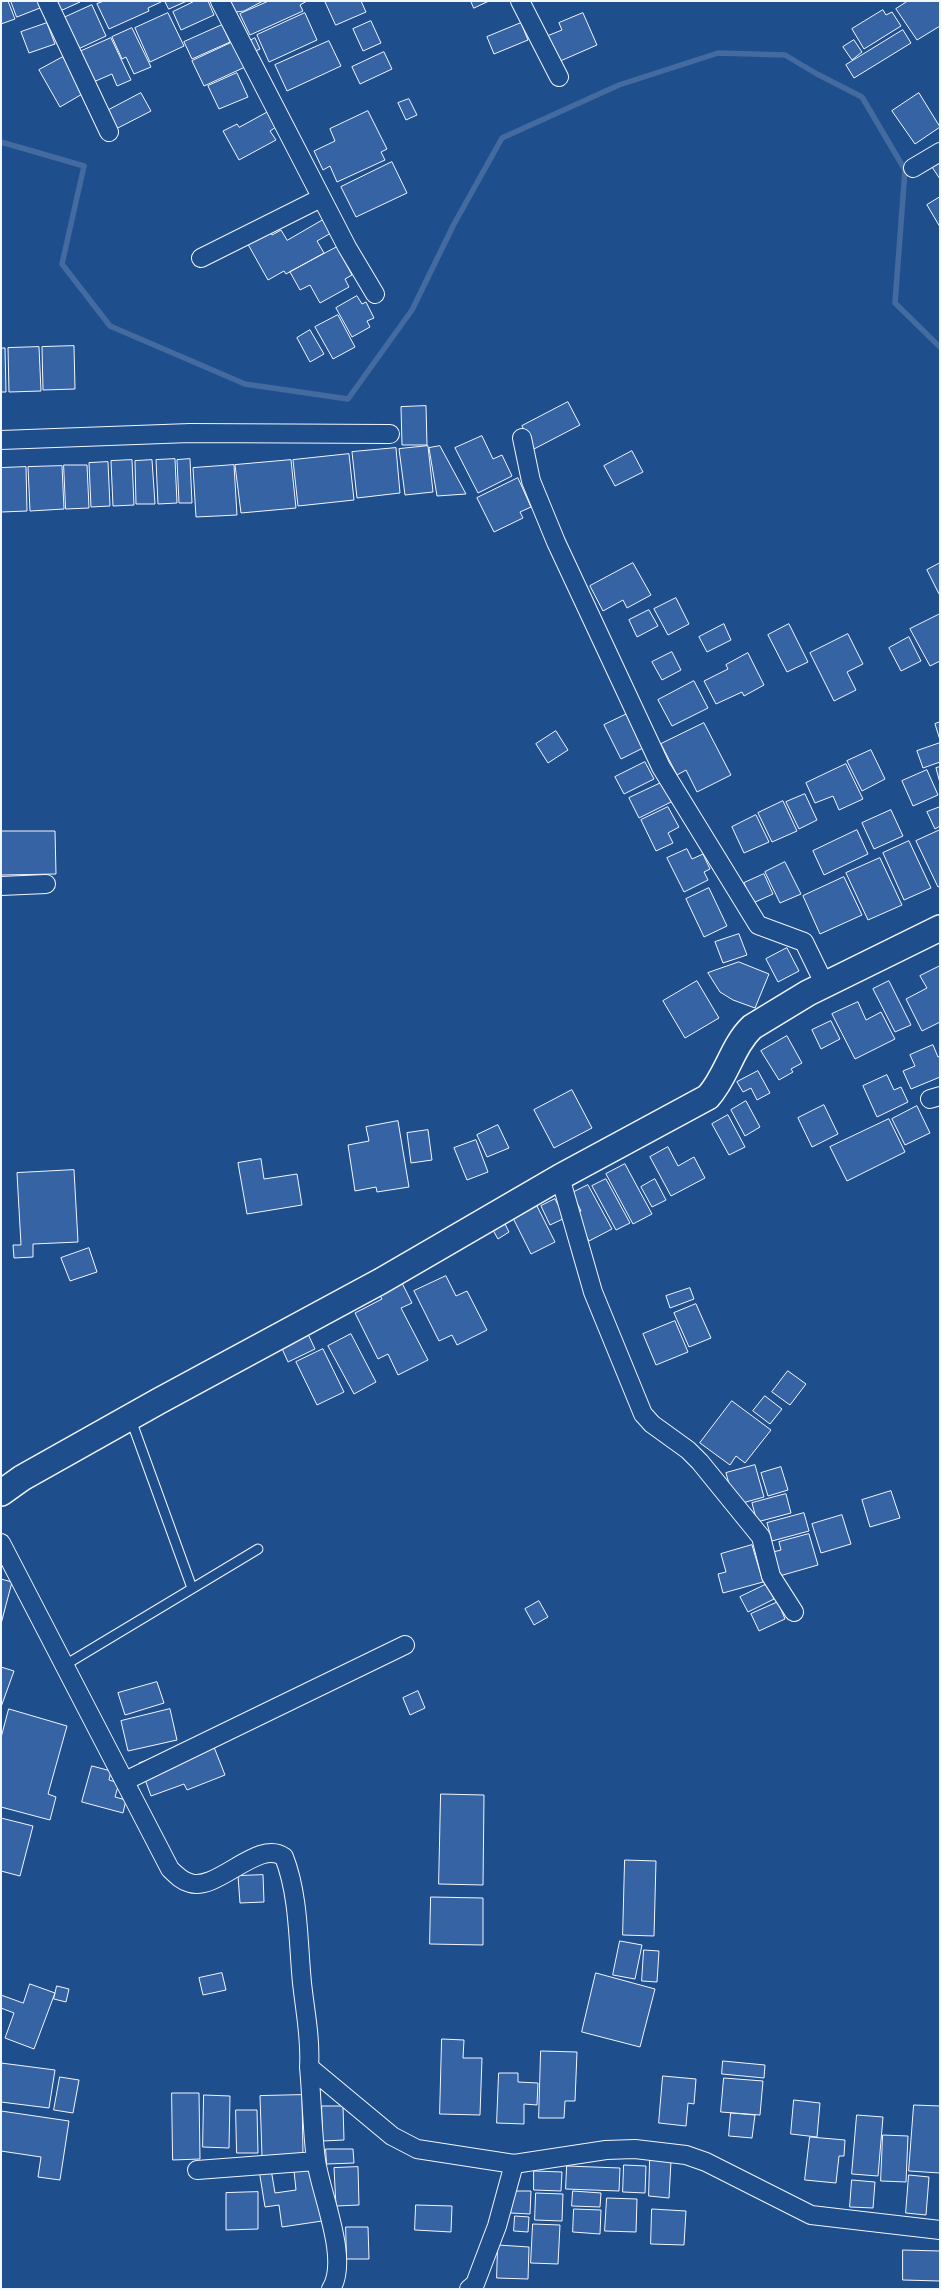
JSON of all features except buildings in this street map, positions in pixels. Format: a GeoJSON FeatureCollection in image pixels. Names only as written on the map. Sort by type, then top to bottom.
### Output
{"type":"FeatureCollection","features":[{"type":"Feature","properties":{"kind":"street"},"geometry":{"type":"LineString","coordinates":[[46,1],[109,132]]}},
{"type":"Feature","properties":{"kind":"street"},"geometry":{"type":"LineString","coordinates":[[220,1],[321,198],[376,294]]}},
{"type":"Feature","properties":{"kind":"street"},"geometry":{"type":"LineString","coordinates":[[520,1],[559,77]]}},
{"type":"Feature","properties":{"kind":"street"},"geometry":{"type":"LineString","coordinates":[[913,168],[940,152]]}},
{"type":"Feature","properties":{"kind":"street"},"geometry":{"type":"LineString","coordinates":[[200,258],[321,198]]}},
{"type":"Feature","properties":{"kind":"street"},"geometry":{"type":"LineString","coordinates":[[1,440],[190,433],[390,434]]}},
{"type":"Feature","properties":{"kind":"street"},"geometry":{"type":"LineString","coordinates":[[522,438],[532,481],[556,542],[661,767],[758,925],[804,942],[825,985]]}},
{"type":"Feature","properties":{"kind":"street"},"geometry":{"type":"LineString","coordinates":[[1,886],[46,884]]}},
{"type":"Feature","properties":{"kind":"street"},"geometry":{"type":"LineString","coordinates":[[1,1493],[22,1478],[130,1417],[381,1281],[560,1177],[708,1097],[719,1084],[745,1034],[752,1027],[825,985],[940,928]]}},
{"type":"Feature","properties":{"kind":"street"},"geometry":{"type":"LineString","coordinates":[[560,1177],[593,1292],[643,1414],[652,1424],[688,1450],[700,1462],[761,1537],[771,1576],[794,1612]]}},
{"type":"Feature","properties":{"kind":"street"},"geometry":{"type":"LineString","coordinates":[[1,1543],[170,1870],[188,1883],[208,1883],[247,1861],[268,1854],[279,1853],[284,1856],[292,1886],[306,2021],[311,2047],[309,2067],[316,2161],[334,2237],[336,2276],[331,2289]]}},
{"type":"Feature","properties":{"kind":"street"},"geometry":{"type":"LineString","coordinates":[[125,1782],[405,1645]]}},
{"type":"Feature","properties":{"kind":"street"},"geometry":{"type":"LineString","coordinates":[[309,2067],[404,2144],[417,2149],[514,2164],[606,2150],[635,2149],[686,2155],[706,2162],[811,2215],[940,2230]]}},
{"type":"Feature","properties":{"kind":"street"},"geometry":{"type":"LineString","coordinates":[[197,2170],[316,2161]]}},
{"type":"Feature","properties":{"kind":"street"},"geometry":{"type":"LineString","coordinates":[[469,2289],[475,2284],[497,2226],[514,2164]]}},
{"type":"Feature","properties":{"kind":"lane"},"geometry":{"type":"LineString","coordinates":[[130,1417],[192,1588]]}},
{"type":"Feature","properties":{"kind":"lane"},"geometry":{"type":"LineString","coordinates":[[65,1665],[258,1549]]}},
{"type":"Feature","properties":{"kind":"waterway"},"geometry":{"type":"LineString","coordinates":[[1,142],[84,166],[62,264],[110,326],[245,384],[348,399],[412,310],[454,224],[502,138],[619,85],[718,53],[785,55],[862,97],[905,170],[895,303],[940,347]]}}]}
